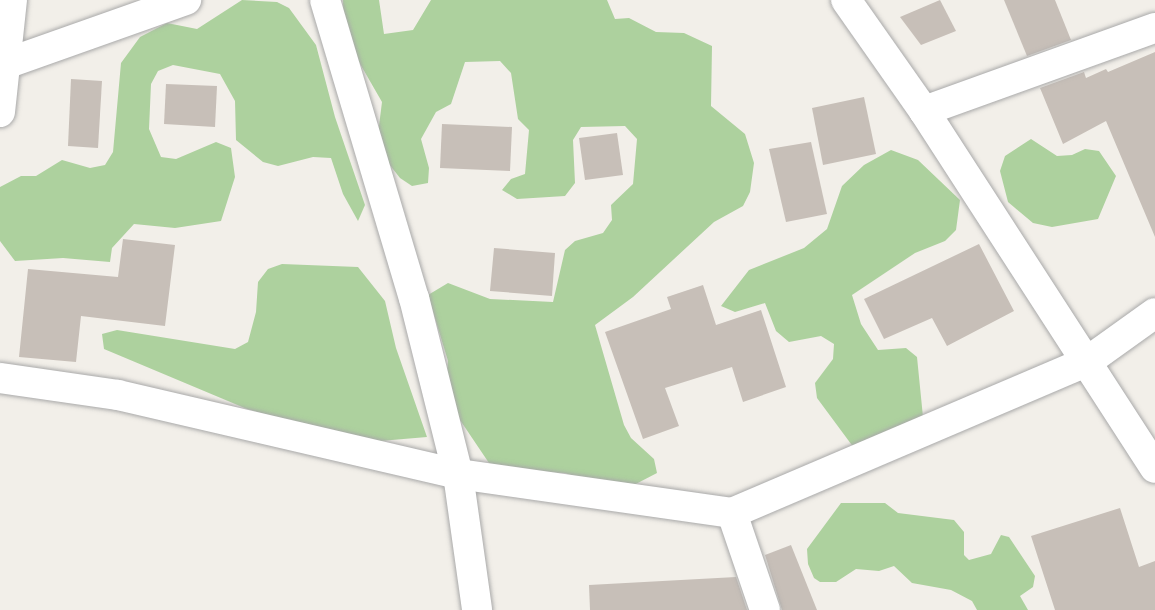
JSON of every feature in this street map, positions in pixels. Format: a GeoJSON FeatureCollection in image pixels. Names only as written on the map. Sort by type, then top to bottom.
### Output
{"type":"FeatureCollection","features":[{"type":"Feature","properties":{"kind":"street"},"geometry":{"type":"LineString","coordinates":[[0,112],[8,63],[12,0]]}},
{"type":"Feature","properties":{"kind":"street"},"geometry":{"type":"LineString","coordinates":[[8,63],[186,0]]}},
{"type":"Feature","properties":{"kind":"street"},"geometry":{"type":"LineString","coordinates":[[846,0],[924,111],[1088,361],[1155,468]]}},
{"type":"Feature","properties":{"kind":"street"},"geometry":{"type":"LineString","coordinates":[[324,3],[414,298],[458,474],[477,610]]}},
{"type":"Feature","properties":{"kind":"street"},"geometry":{"type":"LineString","coordinates":[[924,111],[1155,28]]}},
{"type":"Feature","properties":{"kind":"street"},"geometry":{"type":"LineString","coordinates":[[0,378],[118,395],[458,474],[732,513],[1088,361],[1155,313]]}},
{"type":"Feature","properties":{"kind":"street"},"geometry":{"type":"LineString","coordinates":[[732,513],[765,610]]}},
{"type":"Feature","properties":{"kind":"green space"},"geometry":{"type":"Polygon","coordinates":[[[242,0],[277,2],[289,8],[316,45],[335,117],[365,205],[358,221],[343,194],[331,158],[313,157],[278,166],[263,162],[236,140],[235,101],[220,74],[173,65],[158,71],[151,84],[149,129],[161,157],[176,159],[216,142],[231,148],[235,177],[221,221],[175,228],[134,224],[112,248],[110,262],[63,258],[15,261],[0,241],[0,187],[21,176],[36,176],[62,160],[90,168],[105,165],[113,152],[121,63],[140,37],[167,23],[197,29],[242,0]]]}},
{"type":"Feature","properties":{"kind":"green space"},"geometry":{"type":"Polygon","coordinates":[[[343,0],[379,0],[384,34],[413,30],[431,0],[607,0],[615,19],[629,18],[656,32],[684,33],[712,46],[711,106],[745,134],[754,163],[750,192],[743,206],[714,222],[633,297],[595,325],[624,425],[631,438],[654,459],[657,473],[630,487],[596,485],[565,473],[506,471],[491,466],[460,420],[446,384],[448,361],[428,295],[448,283],[490,299],[553,302],[565,250],[575,241],[603,233],[612,220],[611,205],[633,184],[637,139],[625,126],[581,127],[573,140],[575,183],[565,196],[517,199],[502,190],[511,179],[525,174],[529,130],[518,119],[511,73],[500,61],[465,62],[451,104],[436,112],[421,139],[429,168],[428,183],[412,186],[400,178],[389,164],[378,134],[382,102],[344,36],[343,0]]]}},
{"type":"Feature","properties":{"kind":"green space"},"geometry":{"type":"Polygon","coordinates":[[[1031,139],[1057,156],[1072,155],[1085,149],[1099,151],[1116,176],[1098,219],[1052,227],[1033,223],[1008,202],[1000,171],[1005,156],[1031,139]]]}},
{"type":"Feature","properties":{"kind":"green space"},"geometry":{"type":"Polygon","coordinates":[[[891,150],[918,160],[960,200],[956,230],[945,241],[915,253],[852,295],[861,324],[878,350],[906,348],[917,357],[923,417],[854,448],[817,398],[815,383],[833,359],[834,344],[821,336],[789,342],[776,331],[765,303],[735,312],[721,306],[749,270],[804,248],[827,229],[842,186],[864,165],[891,150]]]}},
{"type":"Feature","properties":{"kind":"green space"},"geometry":{"type":"Polygon","coordinates":[[[282,264],[358,267],[385,301],[396,348],[427,437],[380,441],[330,433],[247,409],[104,349],[102,334],[117,330],[235,349],[248,342],[256,312],[258,282],[268,269],[282,264]]]}},
{"type":"Feature","properties":{"kind":"green space"},"geometry":{"type":"Polygon","coordinates":[[[841,503],[885,503],[898,513],[954,520],[964,532],[964,555],[969,560],[991,554],[1001,535],[1009,537],[1035,576],[1033,587],[1020,596],[1028,610],[977,610],[972,601],[951,590],[912,583],[894,566],[879,571],[856,569],[836,582],[820,582],[814,578],[808,564],[807,549],[841,503]]]}},
{"type":"Feature","properties":{"kind":"building"},"geometry":{"type":"Polygon","coordinates":[[[940,0],[956,31],[921,45],[900,17],[940,0]]]}},
{"type":"Feature","properties":{"kind":"building"},"geometry":{"type":"Polygon","coordinates":[[[1004,0],[1055,0],[1071,40],[1027,56],[1004,0]]]}},
{"type":"Feature","properties":{"kind":"building"},"geometry":{"type":"Polygon","coordinates":[[[1155,52],[1155,237],[1106,121],[1063,144],[1040,88],[1084,72],[1086,78],[1106,69],[1108,72],[1155,52]]]}},
{"type":"Feature","properties":{"kind":"building"},"geometry":{"type":"Polygon","coordinates":[[[71,79],[102,81],[98,148],[68,146],[71,79]]]}},
{"type":"Feature","properties":{"kind":"building"},"geometry":{"type":"Polygon","coordinates":[[[166,84],[217,86],[215,127],[164,124],[166,84]]]}},
{"type":"Feature","properties":{"kind":"building"},"geometry":{"type":"Polygon","coordinates":[[[864,97],[876,154],[823,165],[812,108],[864,97]]]}},
{"type":"Feature","properties":{"kind":"building"},"geometry":{"type":"Polygon","coordinates":[[[442,124],[512,127],[510,171],[440,168],[442,124]]]}},
{"type":"Feature","properties":{"kind":"building"},"geometry":{"type":"Polygon","coordinates":[[[617,133],[623,175],[585,180],[579,138],[617,133]]]}},
{"type":"Feature","properties":{"kind":"building"},"geometry":{"type":"Polygon","coordinates":[[[811,142],[827,214],[786,222],[769,149],[811,142]]]}},
{"type":"Feature","properties":{"kind":"building"},"geometry":{"type":"Polygon","coordinates":[[[123,239],[175,245],[165,326],[81,316],[76,362],[19,357],[28,269],[118,277],[123,239]]]}},
{"type":"Feature","properties":{"kind":"building"},"geometry":{"type":"Polygon","coordinates":[[[979,244],[1014,311],[947,346],[932,318],[884,339],[864,299],[979,244]]]}},
{"type":"Feature","properties":{"kind":"building"},"geometry":{"type":"Polygon","coordinates":[[[494,248],[555,253],[552,296],[490,291],[494,248]]]}},
{"type":"Feature","properties":{"kind":"building"},"geometry":{"type":"Polygon","coordinates":[[[703,285],[716,325],[761,310],[786,387],[743,402],[732,367],[665,388],[679,426],[643,439],[605,332],[671,309],[667,297],[703,285]]]}},
{"type":"Feature","properties":{"kind":"building"},"geometry":{"type":"Polygon","coordinates":[[[1120,508],[1139,567],[1155,561],[1155,610],[1055,610],[1031,536],[1120,508]]]}},
{"type":"Feature","properties":{"kind":"building"},"geometry":{"type":"Polygon","coordinates":[[[791,545],[817,610],[782,610],[765,555],[791,545]]]}},
{"type":"Feature","properties":{"kind":"building"},"geometry":{"type":"Polygon","coordinates":[[[736,577],[747,610],[590,610],[589,585],[736,577]]]}}]}
